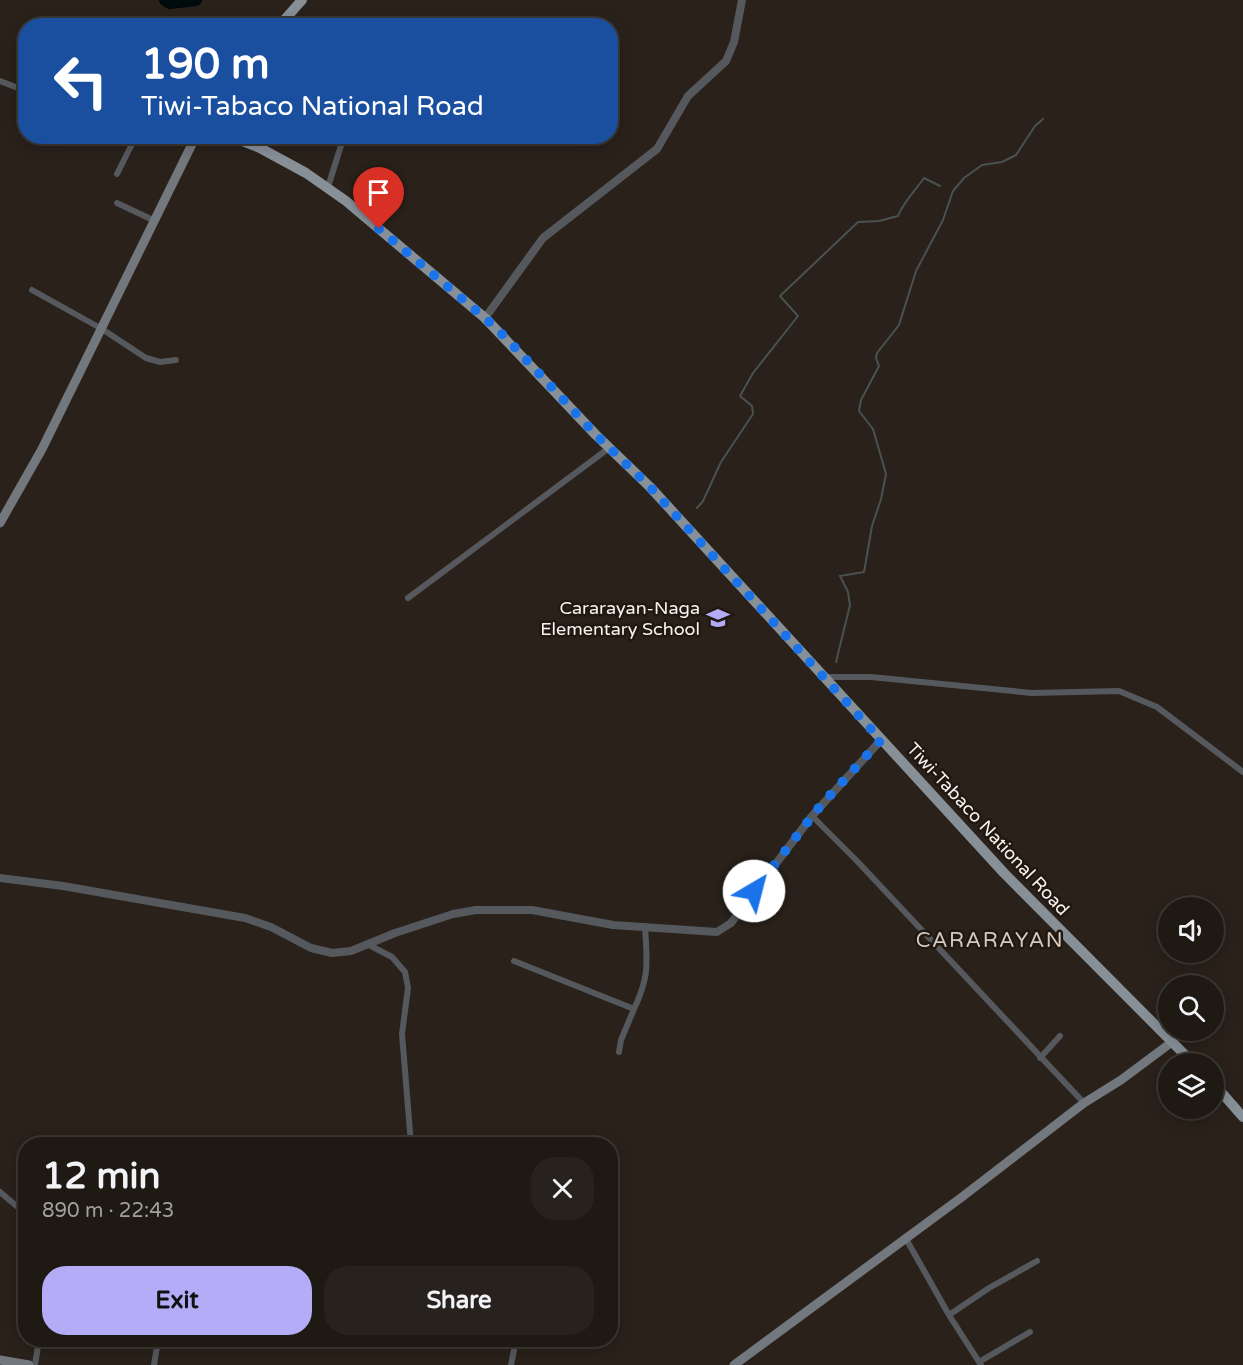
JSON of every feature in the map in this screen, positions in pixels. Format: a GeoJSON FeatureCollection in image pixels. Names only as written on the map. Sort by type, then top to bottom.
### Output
{"type":"FeatureCollection","features":[{"type":"Feature","properties":{"kind":"main road"},"geometry":{"type":"LineString","coordinates":[[286,18],[302,0]]}},
{"type":"Feature","properties":{"kind":"main road"},"geometry":{"type":"LineString","coordinates":[[0,523],[42,449],[192,144]]}},
{"type":"Feature","properties":{"kind":"main road","name":"Tiwi-Tabaco National Road"},"geometry":{"type":"LineString","coordinates":[[250,144],[328,187],[485,318],[609,448],[650,487],[1020,889],[1183,1053]]}},
{"type":"Feature","properties":{"kind":"main road"},"geometry":{"type":"LineString","coordinates":[[734,1365],[962,1197],[1084,1103],[1122,1080],[1172,1042]]}},
{"type":"Feature","properties":{"kind":"main road"},"geometry":{"type":"LineString","coordinates":[[1224,1095],[1243,1117]]}},
{"type":"Feature","properties":{"kind":"main road"},"geometry":{"type":"LineString","coordinates":[[0,1360],[29,1365]]}},
{"type":"Feature","properties":{"kind":"street"},"geometry":{"type":"LineString","coordinates":[[485,318],[543,238],[657,148],[688,96],[726,61],[734,42],[742,0]]}},
{"type":"Feature","properties":{"kind":"street"},"geometry":{"type":"LineString","coordinates":[[0,81],[18,88]]}},
{"type":"Feature","properties":{"kind":"street"},"geometry":{"type":"LineString","coordinates":[[117,174],[132,144]]}},
{"type":"Feature","properties":{"kind":"street"},"geometry":{"type":"LineString","coordinates":[[328,187],[341,144]]}},
{"type":"Feature","properties":{"kind":"street"},"geometry":{"type":"LineString","coordinates":[[117,203],[155,221]]}},
{"type":"Feature","properties":{"kind":"street"},"geometry":{"type":"LineString","coordinates":[[32,290],[102,329],[146,358],[160,362],[176,360]]}},
{"type":"Feature","properties":{"kind":"street"},"geometry":{"type":"LineString","coordinates":[[408,598],[609,448]]}},
{"type":"Feature","properties":{"kind":"street"},"geometry":{"type":"LineString","coordinates":[[824,677],[871,677],[1032,693],[1119,691],[1157,707],[1243,772]]}},
{"type":"Feature","properties":{"kind":"street"},"geometry":{"type":"LineString","coordinates":[[0,879],[63,886],[245,918],[271,927],[311,948],[332,954],[351,951],[453,914],[476,910],[532,910],[612,925],[717,932],[731,923],[812,816],[881,740]]}},
{"type":"Feature","properties":{"kind":"street"},"geometry":{"type":"LineString","coordinates":[[812,816],[1084,1103]]}},
{"type":"Feature","properties":{"kind":"street"},"geometry":{"type":"LineString","coordinates":[[620,1052],[621,1040],[645,985],[647,963],[645,926]]}},
{"type":"Feature","properties":{"kind":"street"},"geometry":{"type":"LineString","coordinates":[[367,944],[392,957],[405,972],[408,988],[402,1034],[410,1137]]}},
{"type":"Feature","properties":{"kind":"street"},"geometry":{"type":"LineString","coordinates":[[514,961],[634,1009]]}},
{"type":"Feature","properties":{"kind":"street"},"geometry":{"type":"LineString","coordinates":[[1040,1058],[1060,1036]]}},
{"type":"Feature","properties":{"kind":"street"},"geometry":{"type":"LineString","coordinates":[[0,1192],[18,1207]]}},
{"type":"Feature","properties":{"kind":"street"},"geometry":{"type":"LineString","coordinates":[[905,1237],[980,1364],[1030,1332]]}},
{"type":"Feature","properties":{"kind":"street"},"geometry":{"type":"LineString","coordinates":[[949,1315],[989,1288],[1036,1261]]}},
{"type":"Feature","properties":{"kind":"street"},"geometry":{"type":"LineString","coordinates":[[35,1365],[38,1347]]}},
{"type":"Feature","properties":{"kind":"street"},"geometry":{"type":"LineString","coordinates":[[154,1365],[157,1347]]}},
{"type":"Feature","properties":{"kind":"street"},"geometry":{"type":"LineString","coordinates":[[511,1365],[515,1347]]}},
{"type":"Feature","properties":{"kind":"waterway"},"geometry":{"type":"LineString","coordinates":[[165,0],[170,3],[196,0]]}},
{"type":"Feature","properties":{"kind":"waterway"},"geometry":{"type":"LineString","coordinates":[[836,662],[850,605],[848,592],[840,576],[864,572],[872,526],[886,474],[873,429],[859,411],[861,400],[879,366],[877,353],[899,325],[916,271],[943,220],[953,191],[964,178],[982,165],[1002,162],[1016,155],[1035,126],[1043,119]]}},
{"type":"Feature","properties":{"kind":"waterway"},"geometry":{"type":"LineString","coordinates":[[697,508],[703,501],[721,462],[753,414],[752,406],[740,396],[753,373],[798,316],[780,296],[858,222],[879,221],[898,216],[906,201],[924,178],[940,186]]}},
{"type":"Feature","properties":{"kind":"place","name":"Cararayan-Naga Elementary School"},"geometry":{"type":"Point","coordinates":[718,618]}},
{"type":"Feature","properties":{"kind":"district","name":"CARARAYAN"},"geometry":{"type":"Point","coordinates":[990,940]}},
{"type":"Feature","properties":{"kind":"route"},"geometry":{"type":"LineString","coordinates":[[379,229],[508,340],[596,435],[650,487],[881,740],[821,805],[754,891]]}}]}
